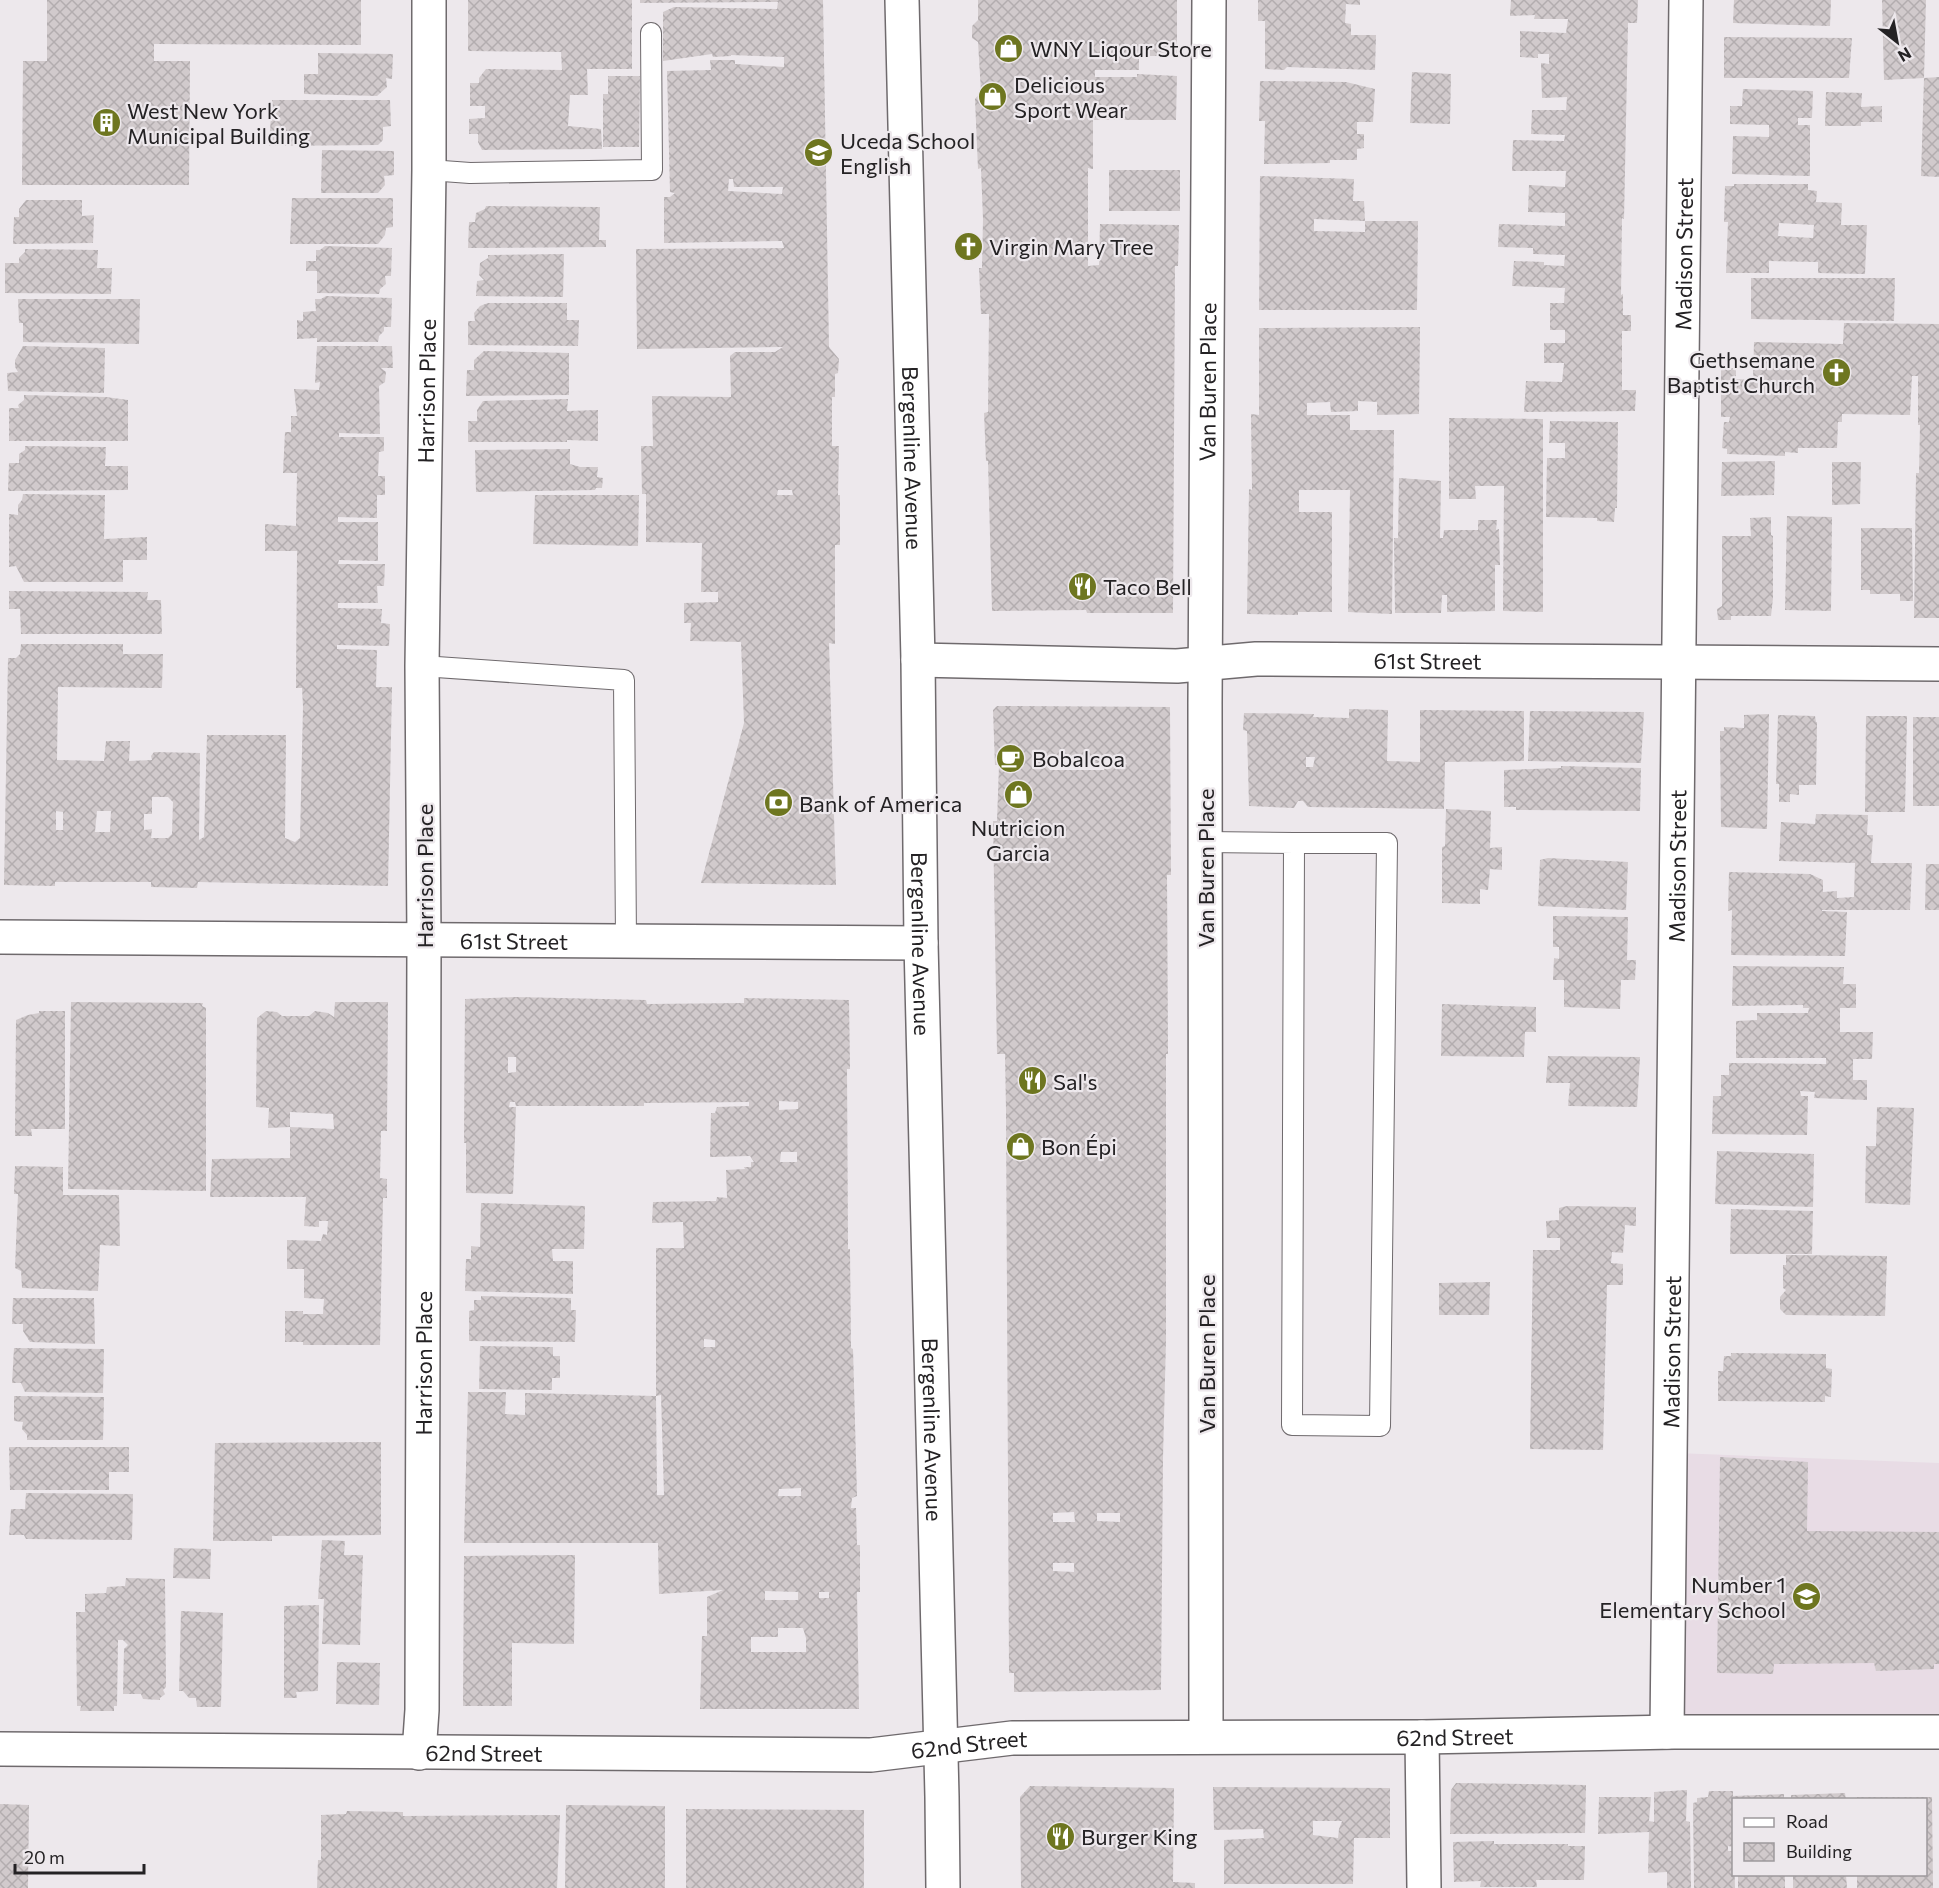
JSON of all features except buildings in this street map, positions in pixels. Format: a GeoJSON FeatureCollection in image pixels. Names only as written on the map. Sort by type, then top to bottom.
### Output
{"type":"FeatureCollection","features":[{"type":"Feature","properties":{"kind":"street","name":"Harrison Place"},"geometry":{"type":"LineString","coordinates":[[419,1753],[422,1710],[424,940],[422,666],[429,0]]}},
{"type":"Feature","properties":{"kind":"street","name":"Bergenline Avenue"},"geometry":{"type":"LineString","coordinates":[[902,0],[943,1888]]}},
{"type":"Feature","properties":{"kind":"street","name":"Van Buren Place"},"geometry":{"type":"LineString","coordinates":[[1206,1736],[1205,664],[1209,0]]}},
{"type":"Feature","properties":{"kind":"street","name":"Madison Street"},"geometry":{"type":"LineString","coordinates":[[1667,1732],[1686,0]]}},
{"type":"Feature","properties":{"kind":"street","name":"61st Street"},"geometry":{"type":"LineString","coordinates":[[918,660],[1165,666],[1256,659],[1939,663]]}},
{"type":"Feature","properties":{"kind":"street","name":"61st Street"},"geometry":{"type":"LineString","coordinates":[[0,937],[921,943]]}},
{"type":"Feature","properties":{"kind":"street","name":"62nd Street"},"geometry":{"type":"LineString","coordinates":[[0,1749],[870,1755],[1011,1738],[1939,1732]]}},
{"type":"Feature","properties":{"kind":"street"},"geometry":{"type":"LineString","coordinates":[[1422,1737],[1424,1888]]}},
{"type":"Feature","properties":{"kind":"lane"},"geometry":{"type":"LineString","coordinates":[[429,170],[470,173],[652,171],[651,33]]}},
{"type":"Feature","properties":{"kind":"lane"},"geometry":{"type":"LineString","coordinates":[[422,666],[624,680],[626,941]]}},
{"type":"Feature","properties":{"kind":"lane"},"geometry":{"type":"LineString","coordinates":[[1205,842],[1388,843],[1380,1426],[1292,1425],[1294,843]]}},
{"type":"Feature","properties":{"kind":"shaded area","name":"Number 1 Elementary School"},"geometry":{"type":"Polygon","coordinates":[[[1676,1453],[1939,1463],[1939,1731],[1674,1732],[1676,1453]]]}},
{"type":"Feature","properties":{"kind":"place","name":"WNY Liqour Store"},"geometry":{"type":"Point","coordinates":[1009,48]}},
{"type":"Feature","properties":{"kind":"place","name":"Delicious Sport Wear"},"geometry":{"type":"Point","coordinates":[993,97]}},
{"type":"Feature","properties":{"kind":"place","name":"West New York Municipal Building"},"geometry":{"type":"Point","coordinates":[106,123]}},
{"type":"Feature","properties":{"kind":"place","name":"Uceda School English"},"geometry":{"type":"Point","coordinates":[819,153]}},
{"type":"Feature","properties":{"kind":"place","name":"Virgin Mary Tree"},"geometry":{"type":"Point","coordinates":[968,246]}},
{"type":"Feature","properties":{"kind":"place","name":"Gethsemane Baptist Church"},"geometry":{"type":"Point","coordinates":[1836,372]}},
{"type":"Feature","properties":{"kind":"place","name":"Taco Bell"},"geometry":{"type":"Point","coordinates":[1082,586]}},
{"type":"Feature","properties":{"kind":"place","name":"Bobalcoa"},"geometry":{"type":"Point","coordinates":[1011,758]}},
{"type":"Feature","properties":{"kind":"place","name":"Nutricion Garcia"},"geometry":{"type":"Point","coordinates":[1018,795]}},
{"type":"Feature","properties":{"kind":"place","name":"Bank of America"},"geometry":{"type":"Point","coordinates":[778,803]}},
{"type":"Feature","properties":{"kind":"place","name":"Sal's"},"geometry":{"type":"Point","coordinates":[1032,1081]}},
{"type":"Feature","properties":{"kind":"place","name":"Bon Épi"},"geometry":{"type":"Point","coordinates":[1020,1146]}},
{"type":"Feature","properties":{"kind":"place","name":"Number 1 Elementary School"},"geometry":{"type":"Point","coordinates":[1807,1597]}},
{"type":"Feature","properties":{"kind":"place","name":"Burger King"},"geometry":{"type":"Point","coordinates":[1060,1836]}}]}
